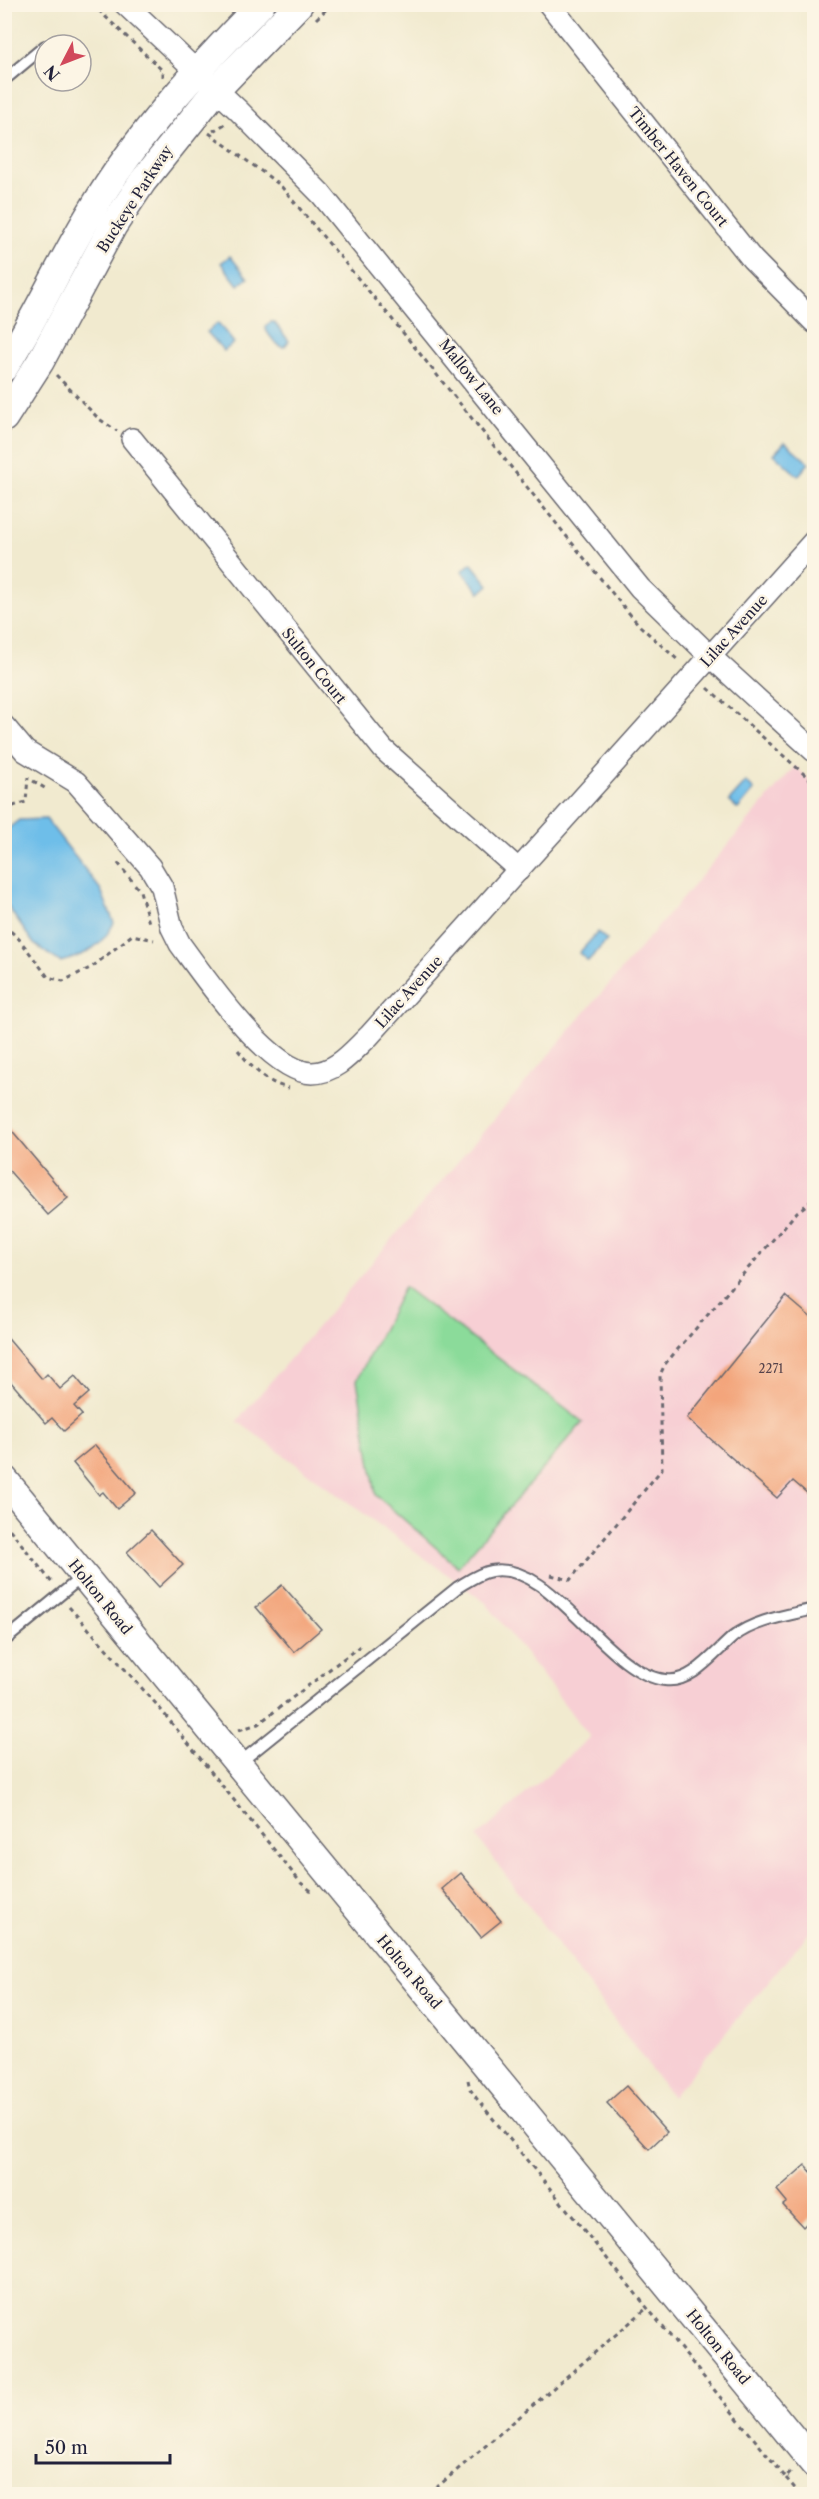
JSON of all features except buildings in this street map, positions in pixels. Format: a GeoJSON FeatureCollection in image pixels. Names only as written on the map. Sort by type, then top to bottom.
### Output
{"type":"FeatureCollection","features":[{"type":"Feature","properties":{"kind":"street","name":"Mallow Lane"},"geometry":{"type":"LineString","coordinates":[[125,4],[238,110],[343,220],[640,588],[711,657],[814,751]]}},
{"type":"Feature","properties":{"kind":"street","name":"Buckeye Parkway"},"geometry":{"type":"LineString","coordinates":[[4,368],[90,212],[121,164],[172,98],[261,4]]}},
{"type":"Feature","properties":{"kind":"street","name":"Timber Haven Court"},"geometry":{"type":"LineString","coordinates":[[549,4],[752,259],[814,322]]}},
{"type":"Feature","properties":{"kind":"street","name":"Buckeye Parkway"},"geometry":{"type":"LineString","coordinates":[[4,418],[40,362],[113,226],[160,159],[216,90],[304,15]]}},
{"type":"Feature","properties":{"kind":"street","name":"Sulton Court"},"geometry":{"type":"LineString","coordinates":[[132,439],[383,749],[519,870]]}},
{"type":"Feature","properties":{"kind":"street","name":"Lilac Avenue"},"geometry":{"type":"LineString","coordinates":[[4,726],[25,751],[76,782],[99,805],[150,867],[162,887],[172,928],[190,958],[265,1050],[296,1070],[313,1073],[342,1062],[369,1036],[519,870],[701,682],[711,657],[814,541]]}},
{"type":"Feature","properties":{"kind":"street","name":"Holton Road"},"geometry":{"type":"LineString","coordinates":[[4,1479],[811,2460]]}},
{"type":"Feature","properties":{"kind":"lane"},"geometry":{"type":"LineString","coordinates":[[4,80],[33,56]]}},
{"type":"Feature","properties":{"kind":"lane"},"geometry":{"type":"LineString","coordinates":[[238,1765],[458,1587],[491,1571],[509,1571],[530,1579],[618,1655],[649,1676],[667,1681],[681,1678],[697,1669],[736,1635],[772,1619],[814,1609]]}},
{"type":"Feature","properties":{"kind":"lane"},"geometry":{"type":"LineString","coordinates":[[4,1641],[83,1576]]}},
{"type":"Feature","properties":{"kind":"path"},"geometry":{"type":"LineString","coordinates":[[92,4],[164,71],[158,86],[172,98]]}},
{"type":"Feature","properties":{"kind":"path"},"geometry":{"type":"LineString","coordinates":[[304,15],[332,4]]}},
{"type":"Feature","properties":{"kind":"path"},"geometry":{"type":"LineString","coordinates":[[200,139],[221,128],[238,110]]}},
{"type":"Feature","properties":{"kind":"path"},"geometry":{"type":"LineString","coordinates":[[208,133],[280,185],[392,319],[640,627],[814,783]]}},
{"type":"Feature","properties":{"kind":"path"},"geometry":{"type":"LineString","coordinates":[[52,370],[99,419],[132,439]]}},
{"type":"Feature","properties":{"kind":"path"},"geometry":{"type":"LineString","coordinates":[[701,682],[701,697]]}},
{"type":"Feature","properties":{"kind":"path"},"geometry":{"type":"LineString","coordinates":[[22,773],[51,791]]}},
{"type":"Feature","properties":{"kind":"path"},"geometry":{"type":"LineString","coordinates":[[4,809],[26,802],[28,777]]}},
{"type":"Feature","properties":{"kind":"path"},"geometry":{"type":"LineString","coordinates":[[113,855],[140,891],[154,940],[160,950]]}},
{"type":"Feature","properties":{"kind":"path"},"geometry":{"type":"LineString","coordinates":[[4,925],[19,939],[48,977],[63,981],[92,968],[132,935],[154,940]]}},
{"type":"Feature","properties":{"kind":"path"},"geometry":{"type":"LineString","coordinates":[[234,1044],[252,1068],[278,1086],[290,1088]]}},
{"type":"Feature","properties":{"kind":"path"},"geometry":{"type":"LineString","coordinates":[[541,1574],[562,1576],[570,1580],[662,1468],[660,1376],[665,1364],[797,1212],[814,1199]]}},
{"type":"Feature","properties":{"kind":"path"},"geometry":{"type":"LineString","coordinates":[[4,1522],[72,1612],[95,1634],[157,1706],[301,1883],[315,1894]]}},
{"type":"Feature","properties":{"kind":"path"},"geometry":{"type":"LineString","coordinates":[[233,1730],[250,1728],[258,1724],[336,1662],[367,1642]]}},
{"type":"Feature","properties":{"kind":"path"},"geometry":{"type":"LineString","coordinates":[[468,2076],[470,2089],[477,2099],[800,2494]]}},
{"type":"Feature","properties":{"kind":"path"},"geometry":{"type":"LineString","coordinates":[[429,2494],[647,2308]]}},
{"type":"Feature","properties":{"kind":"path"},"geometry":{"type":"LineString","coordinates":[[786,2478],[811,2460]]}},
{"type":"Feature","properties":{"kind":"shaded area"},"geometry":{"type":"Polygon","coordinates":[[[795,766],[814,784],[814,1927],[672,2097],[477,1837],[590,1737],[486,1603],[237,1421],[795,766]]]}},
{"type":"Feature","properties":{"kind":"green space"},"geometry":{"type":"Polygon","coordinates":[[[404,1287],[583,1422],[458,1567],[376,1495],[357,1380],[404,1287]]]}},
{"type":"Feature","properties":{"kind":"water"},"geometry":{"type":"Polygon","coordinates":[[[230,256],[248,278],[238,285],[221,263],[230,256]]]}},
{"type":"Feature","properties":{"kind":"water"},"geometry":{"type":"Polygon","coordinates":[[[274,322],[289,341],[284,347],[275,342],[266,330],[265,327],[274,322]]]}},
{"type":"Feature","properties":{"kind":"water"},"geometry":{"type":"Polygon","coordinates":[[[218,323],[234,343],[224,351],[207,332],[218,323]]]}},
{"type":"Feature","properties":{"kind":"water"},"geometry":{"type":"Polygon","coordinates":[[[785,442],[809,463],[798,476],[774,454],[785,442]]]}},
{"type":"Feature","properties":{"kind":"water"},"geometry":{"type":"Polygon","coordinates":[[[471,563],[489,585],[480,593],[462,571],[471,563]]]}},
{"type":"Feature","properties":{"kind":"water"},"geometry":{"type":"Polygon","coordinates":[[[746,782],[754,790],[738,809],[729,801],[746,782]]]}},
{"type":"Feature","properties":{"kind":"water"},"geometry":{"type":"Polygon","coordinates":[[[46,819],[101,890],[114,923],[104,938],[92,949],[60,962],[34,944],[5,903],[5,831],[19,820],[46,819]]]}},
{"type":"Feature","properties":{"kind":"water"},"geometry":{"type":"Polygon","coordinates":[[[598,932],[607,940],[588,961],[579,953],[598,932]]]}}]}
